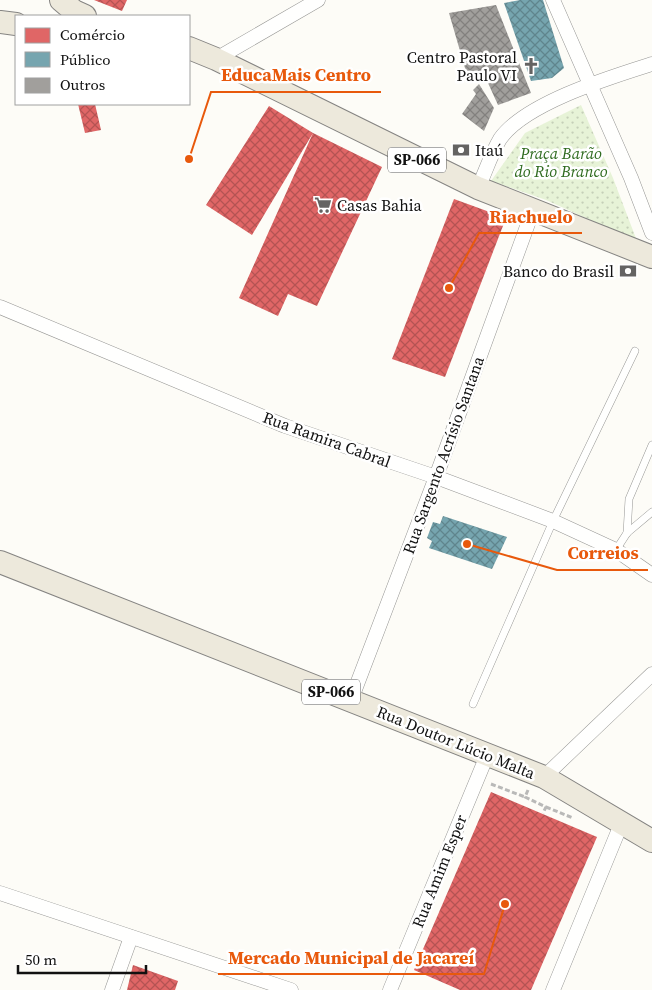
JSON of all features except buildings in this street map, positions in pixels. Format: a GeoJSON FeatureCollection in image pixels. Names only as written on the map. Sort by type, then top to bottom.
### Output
{"type":"FeatureCollection","features":[{"type":"Feature","properties":{"kind":"main road"},"geometry":{"type":"LineString","coordinates":[[61,0],[74,11],[83,15]]}},
{"type":"Feature","properties":{"kind":"main road"},"geometry":{"type":"LineString","coordinates":[[0,22],[15,24]]}},
{"type":"Feature","properties":{"kind":"main road","name":"SP-066"},"geometry":{"type":"LineString","coordinates":[[190,48],[216,59],[478,188],[652,257]]}},
{"type":"Feature","properties":{"kind":"main road","name":"Rua Doutor Lúcio Malta"},"geometry":{"type":"LineString","coordinates":[[0,562],[488,753],[544,777],[652,841]]}},
{"type":"Feature","properties":{"kind":"street"},"geometry":{"type":"LineString","coordinates":[[216,59],[318,0]]}},
{"type":"Feature","properties":{"kind":"street"},"geometry":{"type":"LineString","coordinates":[[554,0],[652,233]]}},
{"type":"Feature","properties":{"kind":"street"},"geometry":{"type":"LineString","coordinates":[[478,188],[500,140],[517,120],[590,83],[652,64]]}},
{"type":"Feature","properties":{"kind":"street","name":"Rua Sargento Acrísio Santana"},"geometry":{"type":"LineString","coordinates":[[351,700],[436,478],[533,210]]}},
{"type":"Feature","properties":{"kind":"street","name":"Rua Ramira Cabral"},"geometry":{"type":"LineString","coordinates":[[0,307],[284,426],[436,478],[553,521],[616,550],[652,575]]}},
{"type":"Feature","properties":{"kind":"street"},"geometry":{"type":"LineString","coordinates":[[544,777],[652,674]]}},
{"type":"Feature","properties":{"kind":"street","name":"Rua Amim Esper"},"geometry":{"type":"LineString","coordinates":[[395,989],[488,753]]}},
{"type":"Feature","properties":{"kind":"street"},"geometry":{"type":"LineString","coordinates":[[553,990],[614,837],[622,822]]}},
{"type":"Feature","properties":{"kind":"street"},"geometry":{"type":"LineString","coordinates":[[0,893],[291,990]]}},
{"type":"Feature","properties":{"kind":"street"},"geometry":{"type":"LineString","coordinates":[[112,990],[131,937]]}},
{"type":"Feature","properties":{"kind":"lane"},"geometry":{"type":"LineString","coordinates":[[473,704],[553,521],[635,351]]}},
{"type":"Feature","properties":{"kind":"lane"},"geometry":{"type":"LineString","coordinates":[[627,533],[629,499],[652,445]]}},
{"type":"Feature","properties":{"kind":"lane"},"geometry":{"type":"LineString","coordinates":[[616,550],[627,533],[652,512]]}},
{"type":"Feature","properties":{"kind":"path"},"geometry":{"type":"LineString","coordinates":[[477,779],[525,796]]}},
{"type":"Feature","properties":{"kind":"green space","name":"Praça Barão do Rio Branco"},"geometry":{"type":"Polygon","coordinates":[[[581,105],[613,178],[637,241],[546,200],[491,181],[525,133],[581,105]]]}},
{"type":"Feature","properties":{"kind":"place","name":"Centro Pastoral Paulo VI"},"geometry":{"type":"Point","coordinates":[531,66]}},
{"type":"Feature","properties":{"kind":"place","name":"Itaú"},"geometry":{"type":"Point","coordinates":[461,150]}},
{"type":"Feature","properties":{"kind":"place","name":"EducaMais Centro"},"geometry":{"type":"Point","coordinates":[189,159]}},
{"type":"Feature","properties":{"kind":"place","name":"Casas Bahia"},"geometry":{"type":"Point","coordinates":[323,205]}},
{"type":"Feature","properties":{"kind":"place","name":"Banco do Brasil"},"geometry":{"type":"Point","coordinates":[628,271]}},
{"type":"Feature","properties":{"kind":"place","name":"Riachuelo"},"geometry":{"type":"Point","coordinates":[449,288]}},
{"type":"Feature","properties":{"kind":"place","name":"Correios"},"geometry":{"type":"Point","coordinates":[467,544]}},
{"type":"Feature","properties":{"kind":"place","name":"Mercado Municipal de Jacareí"},"geometry":{"type":"Point","coordinates":[505,904]}}]}
